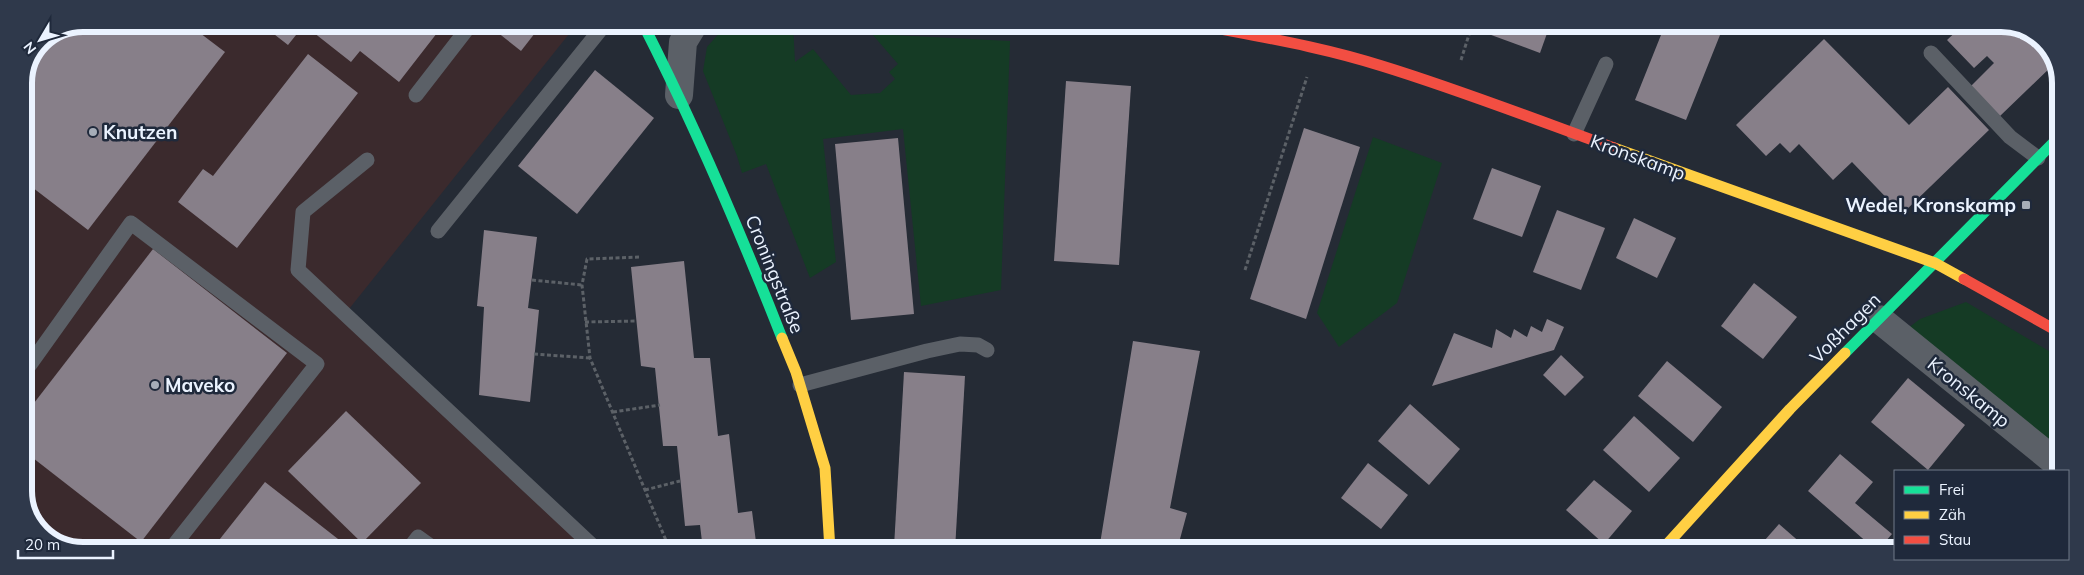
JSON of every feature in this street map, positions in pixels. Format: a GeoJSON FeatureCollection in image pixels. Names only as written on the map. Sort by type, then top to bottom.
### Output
{"type":"FeatureCollection","features":[{"type":"Feature","properties":{"kind":"street","name":"Croningstraße"},"geometry":{"type":"LineString","coordinates":[[647,33],[679,95],[746,246],[800,386],[825,468],[830,542]]}},
{"type":"Feature","properties":{"kind":"street"},"geometry":{"type":"LineString","coordinates":[[679,95],[683,42],[688,33]]}},
{"type":"Feature","properties":{"kind":"street","name":"Kronskamp"},"geometry":{"type":"LineString","coordinates":[[1251,33],[1380,65],[1452,89],[1935,263],[2052,328]]}},
{"type":"Feature","properties":{"kind":"street","name":"Voßhagen"},"geometry":{"type":"LineString","coordinates":[[1669,542],[1790,408],[2051,145]]}},
{"type":"Feature","properties":{"kind":"street","name":"Kronskamp"},"geometry":{"type":"LineString","coordinates":[[1879,319],[2052,459]]}},
{"type":"Feature","properties":{"kind":"lane"},"geometry":{"type":"LineString","coordinates":[[416,95],[464,33]]}},
{"type":"Feature","properties":{"kind":"lane"},"geometry":{"type":"LineString","coordinates":[[438,231],[598,33]]}},
{"type":"Feature","properties":{"kind":"lane"},"geometry":{"type":"LineString","coordinates":[[1931,53],[2010,137],[2038,158]]}},
{"type":"Feature","properties":{"kind":"lane"},"geometry":{"type":"LineString","coordinates":[[1574,134],[1606,64]]}},
{"type":"Feature","properties":{"kind":"lane"},"geometry":{"type":"LineString","coordinates":[[367,160],[303,212],[298,270],[588,542]]}},
{"type":"Feature","properties":{"kind":"lane"},"geometry":{"type":"LineString","coordinates":[[33,361],[131,223],[316,364],[176,542]]}},
{"type":"Feature","properties":{"kind":"lane"},"geometry":{"type":"LineString","coordinates":[[800,386],[927,351],[960,344],[978,345],[987,350]]}},
{"type":"Feature","properties":{"kind":"lane"},"geometry":{"type":"LineString","coordinates":[[414,542],[418,537],[425,542]]}},
{"type":"Feature","properties":{"kind":"path"},"geometry":{"type":"LineString","coordinates":[[1452,89],[1470,33]]}},
{"type":"Feature","properties":{"kind":"path"},"geometry":{"type":"LineString","coordinates":[[1245,270],[1316,49]]}},
{"type":"Feature","properties":{"kind":"path"},"geometry":{"type":"LineString","coordinates":[[639,257],[587,259],[582,285],[585,322],[590,358],[667,542]]}},
{"type":"Feature","properties":{"kind":"path"},"geometry":{"type":"LineString","coordinates":[[532,280],[582,285]]}},
{"type":"Feature","properties":{"kind":"path"},"geometry":{"type":"LineString","coordinates":[[585,322],[637,321]]}},
{"type":"Feature","properties":{"kind":"path"},"geometry":{"type":"LineString","coordinates":[[534,354],[590,358]]}},
{"type":"Feature","properties":{"kind":"path"},"geometry":{"type":"LineString","coordinates":[[613,412],[660,405]]}},
{"type":"Feature","properties":{"kind":"path"},"geometry":{"type":"LineString","coordinates":[[645,490],[680,481]]}},
{"type":"Feature","properties":{"kind":"shaded area"},"geometry":{"type":"Polygon","coordinates":[[[74,33],[570,33],[345,314],[594,542],[77,542],[64,539],[47,528],[38,514],[33,501],[33,74],[36,65],[65,65],[65,36],[74,33]]]}},
{"type":"Feature","properties":{"kind":"green space"},"geometry":{"type":"Polygon","coordinates":[[[719,33],[793,33],[795,62],[813,49],[851,95],[880,93],[895,79],[889,72],[898,64],[872,34],[1010,41],[1001,290],[921,306],[903,129],[823,139],[836,262],[810,278],[766,164],[742,173],[703,71],[707,47],[719,33]]]}},
{"type":"Feature","properties":{"kind":"green space"},"geometry":{"type":"Polygon","coordinates":[[[1373,137],[1442,163],[1397,303],[1339,347],[1317,313],[1373,137]]]}},
{"type":"Feature","properties":{"kind":"green space"},"geometry":{"type":"Polygon","coordinates":[[[1966,302],[2052,353],[2052,448],[1903,332],[1920,319],[1966,302]]]}},
{"type":"Feature","properties":{"kind":"building","name":"Knutzen"},"geometry":{"type":"Polygon","coordinates":[[[74,33],[200,33],[225,52],[88,230],[33,188],[33,74],[36,65],[65,65],[65,36],[74,33]]]}},
{"type":"Feature","properties":{"kind":"building"},"geometry":{"type":"Polygon","coordinates":[[[273,33],[298,33],[288,45],[273,33]]]}},
{"type":"Feature","properties":{"kind":"building"},"geometry":{"type":"Polygon","coordinates":[[[314,33],[437,33],[399,82],[360,51],[351,62],[314,33]]]}},
{"type":"Feature","properties":{"kind":"building"},"geometry":{"type":"Polygon","coordinates":[[[498,33],[535,33],[521,51],[498,33]]]}},
{"type":"Feature","properties":{"kind":"building"},"geometry":{"type":"Polygon","coordinates":[[[1486,33],[1547,33],[1540,53],[1486,33]]]}},
{"type":"Feature","properties":{"kind":"building"},"geometry":{"type":"Polygon","coordinates":[[[1662,33],[1721,33],[1686,120],[1635,100],[1662,33]]]}},
{"type":"Feature","properties":{"kind":"building"},"geometry":{"type":"Polygon","coordinates":[[[1954,33],[2014,34],[2034,45],[2045,58],[2049,68],[2000,116],[1971,86],[1994,63],[1987,56],[1974,68],[1947,40],[1954,33]]]}},
{"type":"Feature","properties":{"kind":"building"},"geometry":{"type":"Polygon","coordinates":[[[1824,39],[1909,125],[1948,87],[1989,130],[1902,214],[1852,162],[1833,180],[1799,144],[1790,153],[1780,143],[1766,156],[1736,125],[1824,39]]]}},
{"type":"Feature","properties":{"kind":"building"},"geometry":{"type":"Polygon","coordinates":[[[308,54],[358,93],[237,248],[178,202],[203,169],[213,176],[308,54]]]}},
{"type":"Feature","properties":{"kind":"building"},"geometry":{"type":"Polygon","coordinates":[[[595,70],[654,118],[577,214],[518,166],[595,70]]]}},
{"type":"Feature","properties":{"kind":"building"},"geometry":{"type":"Polygon","coordinates":[[[1066,81],[1131,86],[1119,265],[1054,261],[1066,81]]]}},
{"type":"Feature","properties":{"kind":"building"},"geometry":{"type":"Polygon","coordinates":[[[1304,128],[1360,147],[1306,319],[1250,299],[1304,128]]]}},
{"type":"Feature","properties":{"kind":"building"},"geometry":{"type":"Polygon","coordinates":[[[898,138],[914,314],[851,320],[835,144],[898,138]]]}},
{"type":"Feature","properties":{"kind":"building"},"geometry":{"type":"Polygon","coordinates":[[[1492,168],[1541,186],[1522,237],[1473,219],[1492,168]]]}},
{"type":"Feature","properties":{"kind":"building"},"geometry":{"type":"Polygon","coordinates":[[[1557,210],[1605,228],[1581,290],[1533,272],[1557,210]]]}},
{"type":"Feature","properties":{"kind":"building"},"geometry":{"type":"Polygon","coordinates":[[[1634,218],[1676,238],[1657,278],[1616,258],[1634,218]]]}},
{"type":"Feature","properties":{"kind":"building"},"geometry":{"type":"Polygon","coordinates":[[[484,230],[537,237],[528,308],[539,310],[530,402],[479,395],[484,307],[477,306],[484,230]]]}},
{"type":"Feature","properties":{"kind":"building","name":"Maveko"},"geometry":{"type":"Polygon","coordinates":[[[153,249],[287,353],[141,542],[33,458],[33,404],[153,249]]]}},
{"type":"Feature","properties":{"kind":"building"},"geometry":{"type":"Polygon","coordinates":[[[684,261],[694,358],[710,358],[718,436],[729,434],[738,513],[752,511],[756,542],[702,542],[700,525],[685,526],[677,446],[663,446],[655,368],[641,366],[631,267],[684,261]]]}},
{"type":"Feature","properties":{"kind":"building"},"geometry":{"type":"Polygon","coordinates":[[[1754,283],[1797,317],[1763,359],[1721,326],[1754,283]]]}},
{"type":"Feature","properties":{"kind":"building"},"geometry":{"type":"Polygon","coordinates":[[[1547,319],[1564,327],[1554,350],[1432,386],[1454,333],[1492,348],[1496,329],[1511,338],[1514,329],[1527,337],[1531,326],[1542,332],[1547,319]]]}},
{"type":"Feature","properties":{"kind":"building"},"geometry":{"type":"Polygon","coordinates":[[[1133,341],[1200,351],[1170,508],[1187,513],[1179,542],[1100,542],[1133,341]]]}},
{"type":"Feature","properties":{"kind":"building"},"geometry":{"type":"Polygon","coordinates":[[[1561,355],[1584,377],[1565,396],[1543,375],[1561,355]]]}},
{"type":"Feature","properties":{"kind":"building"},"geometry":{"type":"Polygon","coordinates":[[[1667,361],[1722,407],[1693,442],[1638,396],[1667,361]]]}},
{"type":"Feature","properties":{"kind":"building"},"geometry":{"type":"Polygon","coordinates":[[[904,372],[965,376],[955,542],[894,542],[904,372]]]}},
{"type":"Feature","properties":{"kind":"building"},"geometry":{"type":"Polygon","coordinates":[[[1908,378],[1965,425],[1928,470],[1871,422],[1908,378]]]}},
{"type":"Feature","properties":{"kind":"building"},"geometry":{"type":"Polygon","coordinates":[[[1410,404],[1460,449],[1429,485],[1378,441],[1410,404]]]}},
{"type":"Feature","properties":{"kind":"building"},"geometry":{"type":"Polygon","coordinates":[[[346,411],[421,483],[361,542],[288,471],[346,411]]]}},
{"type":"Feature","properties":{"kind":"building"},"geometry":{"type":"Polygon","coordinates":[[[1634,416],[1680,458],[1649,492],[1603,450],[1634,416]]]}},
{"type":"Feature","properties":{"kind":"building"},"geometry":{"type":"Polygon","coordinates":[[[1840,454],[1873,482],[1855,503],[1892,534],[1885,542],[1867,542],[1808,491],[1840,454]]]}},
{"type":"Feature","properties":{"kind":"building"},"geometry":{"type":"Polygon","coordinates":[[[1368,463],[1408,495],[1381,529],[1341,498],[1368,463]]]}},
{"type":"Feature","properties":{"kind":"building"},"geometry":{"type":"Polygon","coordinates":[[[1594,480],[1632,511],[1606,542],[1602,542],[1566,510],[1594,480]]]}},
{"type":"Feature","properties":{"kind":"building"},"geometry":{"type":"Polygon","coordinates":[[[265,482],[342,542],[218,542],[265,482]]]}},
{"type":"Feature","properties":{"kind":"building"},"geometry":{"type":"Polygon","coordinates":[[[1779,524],[1800,542],[1763,542],[1779,524]]]}},
{"type":"Feature","properties":{"kind":"traffic: fast"},"geometry":{"type":"LineString","coordinates":[[647,33],[716,179],[782,338]]}},
{"type":"Feature","properties":{"kind":"traffic: fast"},"geometry":{"type":"LineString","coordinates":[[1845,353],[2051,145]]}},
{"type":"Feature","properties":{"kind":"traffic: slow"},"geometry":{"type":"LineString","coordinates":[[1614,148],[1935,263],[1964,279]]}},
{"type":"Feature","properties":{"kind":"traffic: slow"},"geometry":{"type":"LineString","coordinates":[[782,338],[796,372],[825,468],[830,542]]}},
{"type":"Feature","properties":{"kind":"traffic: slow"},"geometry":{"type":"LineString","coordinates":[[1669,542],[1790,409],[1845,353]]}},
{"type":"Feature","properties":{"kind":"traffic: jam"},"geometry":{"type":"LineString","coordinates":[[1241,33],[1360,59],[1469,95],[1614,148]]}},
{"type":"Feature","properties":{"kind":"traffic: jam"},"geometry":{"type":"LineString","coordinates":[[1964,279],[2052,328]]}},
{"type":"Feature","properties":{"kind":"place","name":"Knutzen"},"geometry":{"type":"Point","coordinates":[93,132]}},
{"type":"Feature","properties":{"kind":"place","name":"Wedel, Kronskamp"},"geometry":{"type":"Point","coordinates":[2026,205]}},
{"type":"Feature","properties":{"kind":"place","name":"Maveko"},"geometry":{"type":"Point","coordinates":[155,385]}}]}
